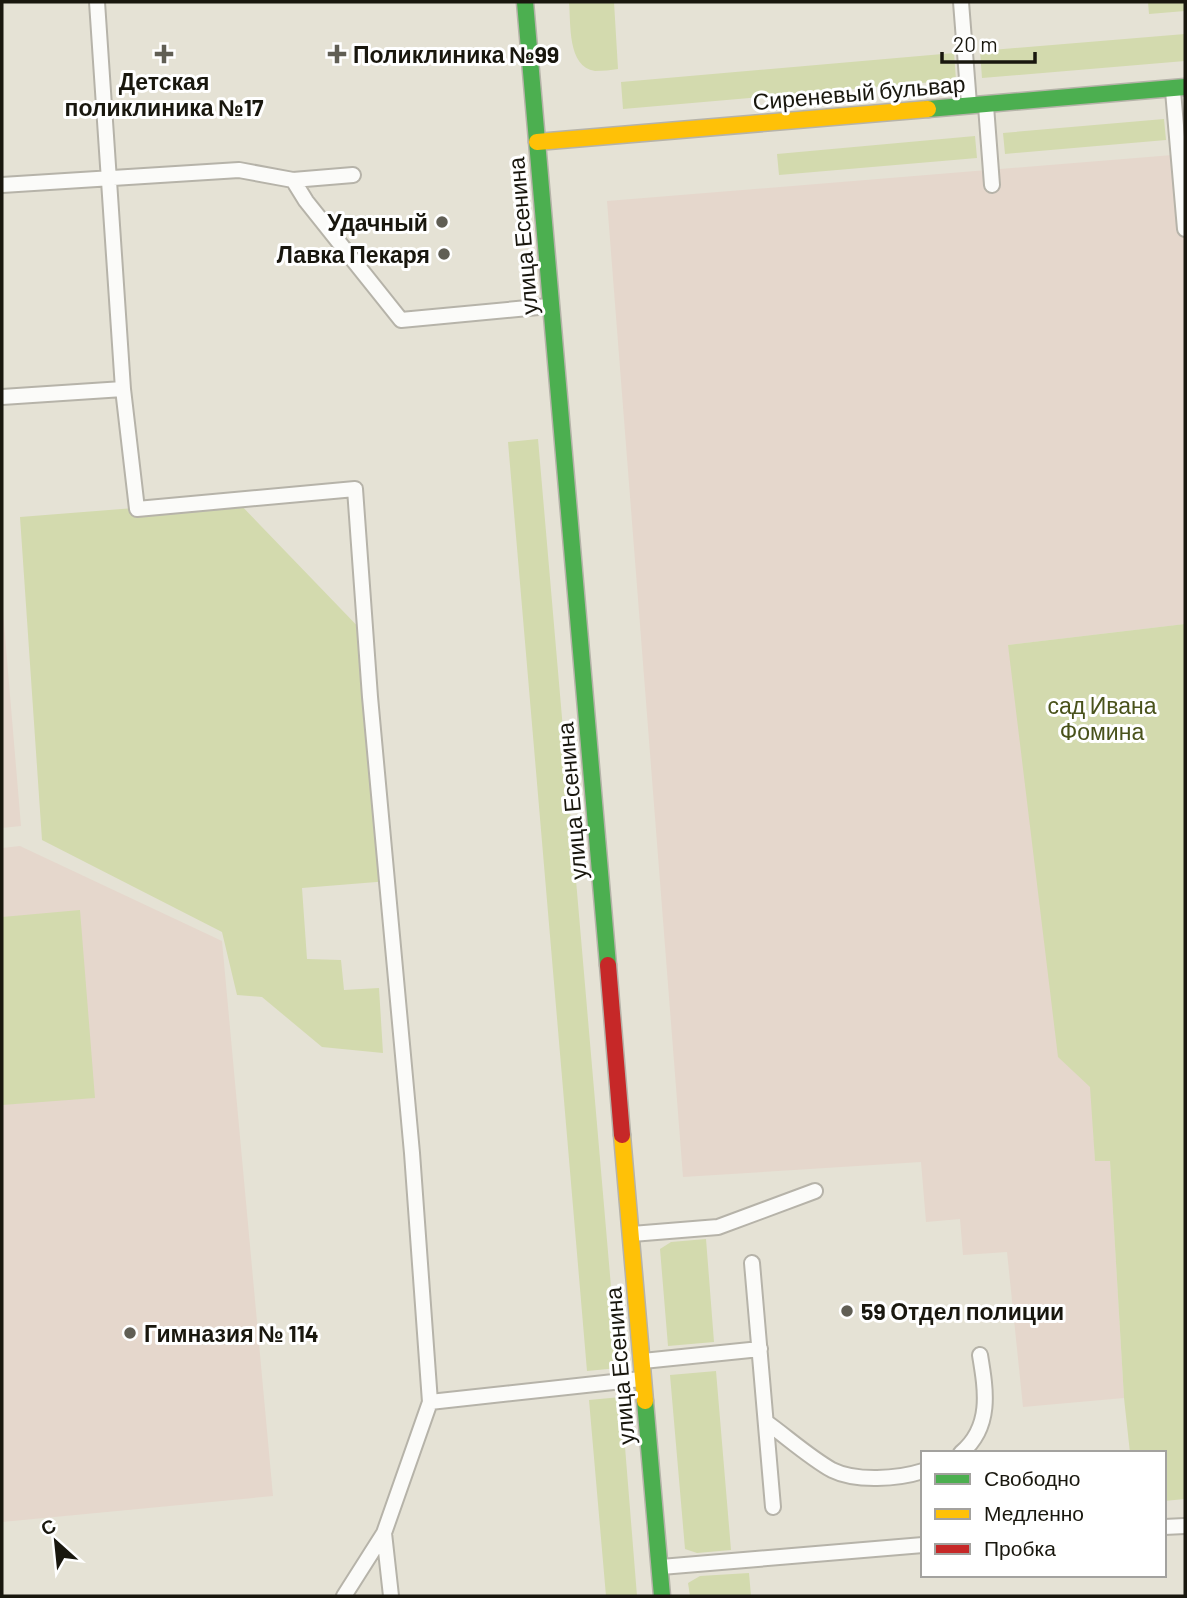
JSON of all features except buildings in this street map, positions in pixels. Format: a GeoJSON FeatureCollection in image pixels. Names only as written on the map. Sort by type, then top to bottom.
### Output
{"type":"FeatureCollection","features":[{"type":"Feature","properties":{"kind":"street","name":"улица Есенина"},"geometry":{"type":"LineString","coordinates":[[525,2],[662,1596]]}},
{"type":"Feature","properties":{"kind":"street","name":"Сиреневый бульвар"},"geometry":{"type":"LineString","coordinates":[[537,142],[1179,88]]}},
{"type":"Feature","properties":{"kind":"lane"},"geometry":{"type":"LineString","coordinates":[[97,2],[123,389],[137,509],[355,489],[370,696],[412,1153],[430,1402],[384,1534],[344,1596]]}},
{"type":"Feature","properties":{"kind":"lane"},"geometry":{"type":"LineString","coordinates":[[961,2],[992,185]]}},
{"type":"Feature","properties":{"kind":"lane"},"geometry":{"type":"LineString","coordinates":[[1179,88],[1185,229]]}},
{"type":"Feature","properties":{"kind":"lane"},"geometry":{"type":"LineString","coordinates":[[2,185],[239,170],[293,180],[353,176]]}},
{"type":"Feature","properties":{"kind":"lane"},"geometry":{"type":"LineString","coordinates":[[293,180],[306,201],[401,320],[550,306]]}},
{"type":"Feature","properties":{"kind":"lane"},"geometry":{"type":"LineString","coordinates":[[2,397],[123,389]]}},
{"type":"Feature","properties":{"kind":"lane"},"geometry":{"type":"LineString","coordinates":[[631,1234],[718,1227],[815,1191]]}},
{"type":"Feature","properties":{"kind":"lane"},"geometry":{"type":"LineString","coordinates":[[752,1262],[774,1507]]}},
{"type":"Feature","properties":{"kind":"lane"},"geometry":{"type":"LineString","coordinates":[[642,1362],[760,1349]]}},
{"type":"Feature","properties":{"kind":"lane"},"geometry":{"type":"LineString","coordinates":[[963,1451],[970,1445],[985,1419],[986,1386],[980,1354]]}},
{"type":"Feature","properties":{"kind":"lane"},"geometry":{"type":"LineString","coordinates":[[430,1402],[643,1379]]}},
{"type":"Feature","properties":{"kind":"lane"},"geometry":{"type":"LineString","coordinates":[[766,1422],[833,1471],[867,1478],[905,1477],[921,1472]]}},
{"type":"Feature","properties":{"kind":"lane"},"geometry":{"type":"LineString","coordinates":[[1166,1527],[1185,1526]]}},
{"type":"Feature","properties":{"kind":"lane"},"geometry":{"type":"LineString","coordinates":[[384,1534],[391,1596]]}},
{"type":"Feature","properties":{"kind":"lane"},"geometry":{"type":"LineString","coordinates":[[659,1567],[921,1545]]}},
{"type":"Feature","properties":{"kind":"shaded area"},"geometry":{"type":"Polygon","coordinates":[[[1185,154],[1185,624],[1008,645],[1091,1086],[1095,1161],[1110,1161],[1124,1398],[1023,1407],[1007,1252],[963,1255],[960,1219],[926,1222],[921,1162],[683,1177],[607,201],[1185,154]]]}},
{"type":"Feature","properties":{"kind":"shaded area"},"geometry":{"type":"Polygon","coordinates":[[[2,600],[21,826],[2,828],[2,600]]]}},
{"type":"Feature","properties":{"kind":"shaded area","name":"Гимназия № 114"},"geometry":{"type":"Polygon","coordinates":[[[20,846],[222,941],[273,1496],[2,1522],[2,848],[20,846]]]}},
{"type":"Feature","properties":{"kind":"green space"},"geometry":{"type":"Polygon","coordinates":[[[569,2],[614,2],[618,69],[595,71],[586,68],[579,61],[572,43],[569,2]]]}},
{"type":"Feature","properties":{"kind":"green space"},"geometry":{"type":"Polygon","coordinates":[[[1148,2],[1185,2],[1185,11],[1149,14],[1148,2]]]}},
{"type":"Feature","properties":{"kind":"green space"},"geometry":{"type":"Polygon","coordinates":[[[1185,34],[1185,61],[982,78],[980,51],[1185,34]]]}},
{"type":"Feature","properties":{"kind":"green space"},"geometry":{"type":"Polygon","coordinates":[[[954,53],[956,80],[623,109],[621,82],[954,53]]]}},
{"type":"Feature","properties":{"kind":"green space"},"geometry":{"type":"Polygon","coordinates":[[[1164,119],[1166,140],[1005,154],[1003,133],[1164,119]]]}},
{"type":"Feature","properties":{"kind":"green space"},"geometry":{"type":"Polygon","coordinates":[[[975,136],[977,158],[779,175],[777,154],[975,136]]]}},
{"type":"Feature","properties":{"kind":"green space"},"geometry":{"type":"Polygon","coordinates":[[[538,439],[618,1368],[587,1371],[508,442],[538,439]]]}},
{"type":"Feature","properties":{"kind":"green space"},"geometry":{"type":"Polygon","coordinates":[[[236,500],[367,636],[389,881],[302,888],[307,959],[341,960],[344,990],[379,988],[383,1053],[322,1047],[262,997],[237,995],[222,932],[42,840],[20,517],[236,500]]]}},
{"type":"Feature","properties":{"kind":"green space","name":"сад Ивана Фомина"},"geometry":{"type":"Polygon","coordinates":[[[1185,624],[1185,1499],[1166,1501],[1166,1451],[1130,1451],[1124,1398],[1110,1161],[1095,1161],[1090,1087],[1058,1057],[1008,645],[1185,624]]]}},
{"type":"Feature","properties":{"kind":"green space"},"geometry":{"type":"Polygon","coordinates":[[[80,910],[95,1098],[2,1105],[2,917],[80,910]]]}},
{"type":"Feature","properties":{"kind":"green space"},"geometry":{"type":"Polygon","coordinates":[[[706,1239],[714,1342],[668,1346],[660,1249],[671,1242],[706,1239]]]}},
{"type":"Feature","properties":{"kind":"green space"},"geometry":{"type":"Polygon","coordinates":[[[716,1371],[731,1550],[697,1553],[685,1549],[670,1375],[716,1371]]]}},
{"type":"Feature","properties":{"kind":"green space"},"geometry":{"type":"Polygon","coordinates":[[[621,1397],[637,1596],[606,1596],[589,1400],[621,1397]]]}},
{"type":"Feature","properties":{"kind":"green space"},"geometry":{"type":"Polygon","coordinates":[[[749,1573],[751,1596],[690,1596],[688,1583],[700,1576],[749,1573]]]}},
{"type":"Feature","properties":{"kind":"traffic: fast"},"geometry":{"type":"LineString","coordinates":[[525,2],[608,965]]}},
{"type":"Feature","properties":{"kind":"traffic: fast"},"geometry":{"type":"LineString","coordinates":[[928,109],[1185,87]]}},
{"type":"Feature","properties":{"kind":"traffic: fast"},"geometry":{"type":"LineString","coordinates":[[645,1401],[662,1596]]}},
{"type":"Feature","properties":{"kind":"traffic: slow"},"geometry":{"type":"LineString","coordinates":[[537,142],[928,109]]}},
{"type":"Feature","properties":{"kind":"traffic: slow"},"geometry":{"type":"LineString","coordinates":[[622,1135],[645,1401]]}},
{"type":"Feature","properties":{"kind":"traffic: jam"},"geometry":{"type":"LineString","coordinates":[[608,965],[622,1135]]}},
{"type":"Feature","properties":{"kind":"place","name":"Детская поликлиника №17"},"geometry":{"type":"Point","coordinates":[164,54]}},
{"type":"Feature","properties":{"kind":"place","name":"Поликлиника №99"},"geometry":{"type":"Point","coordinates":[337,54]}},
{"type":"Feature","properties":{"kind":"place","name":"Удачный"},"geometry":{"type":"Point","coordinates":[442,222]}},
{"type":"Feature","properties":{"kind":"place","name":"Лавка Пекаря"},"geometry":{"type":"Point","coordinates":[444,254]}},
{"type":"Feature","properties":{"kind":"place","name":"59 Отдел полиции"},"geometry":{"type":"Point","coordinates":[847,1311]}},
{"type":"Feature","properties":{"kind":"place","name":"Гимназия № 114"},"geometry":{"type":"Point","coordinates":[130,1333]}}]}
